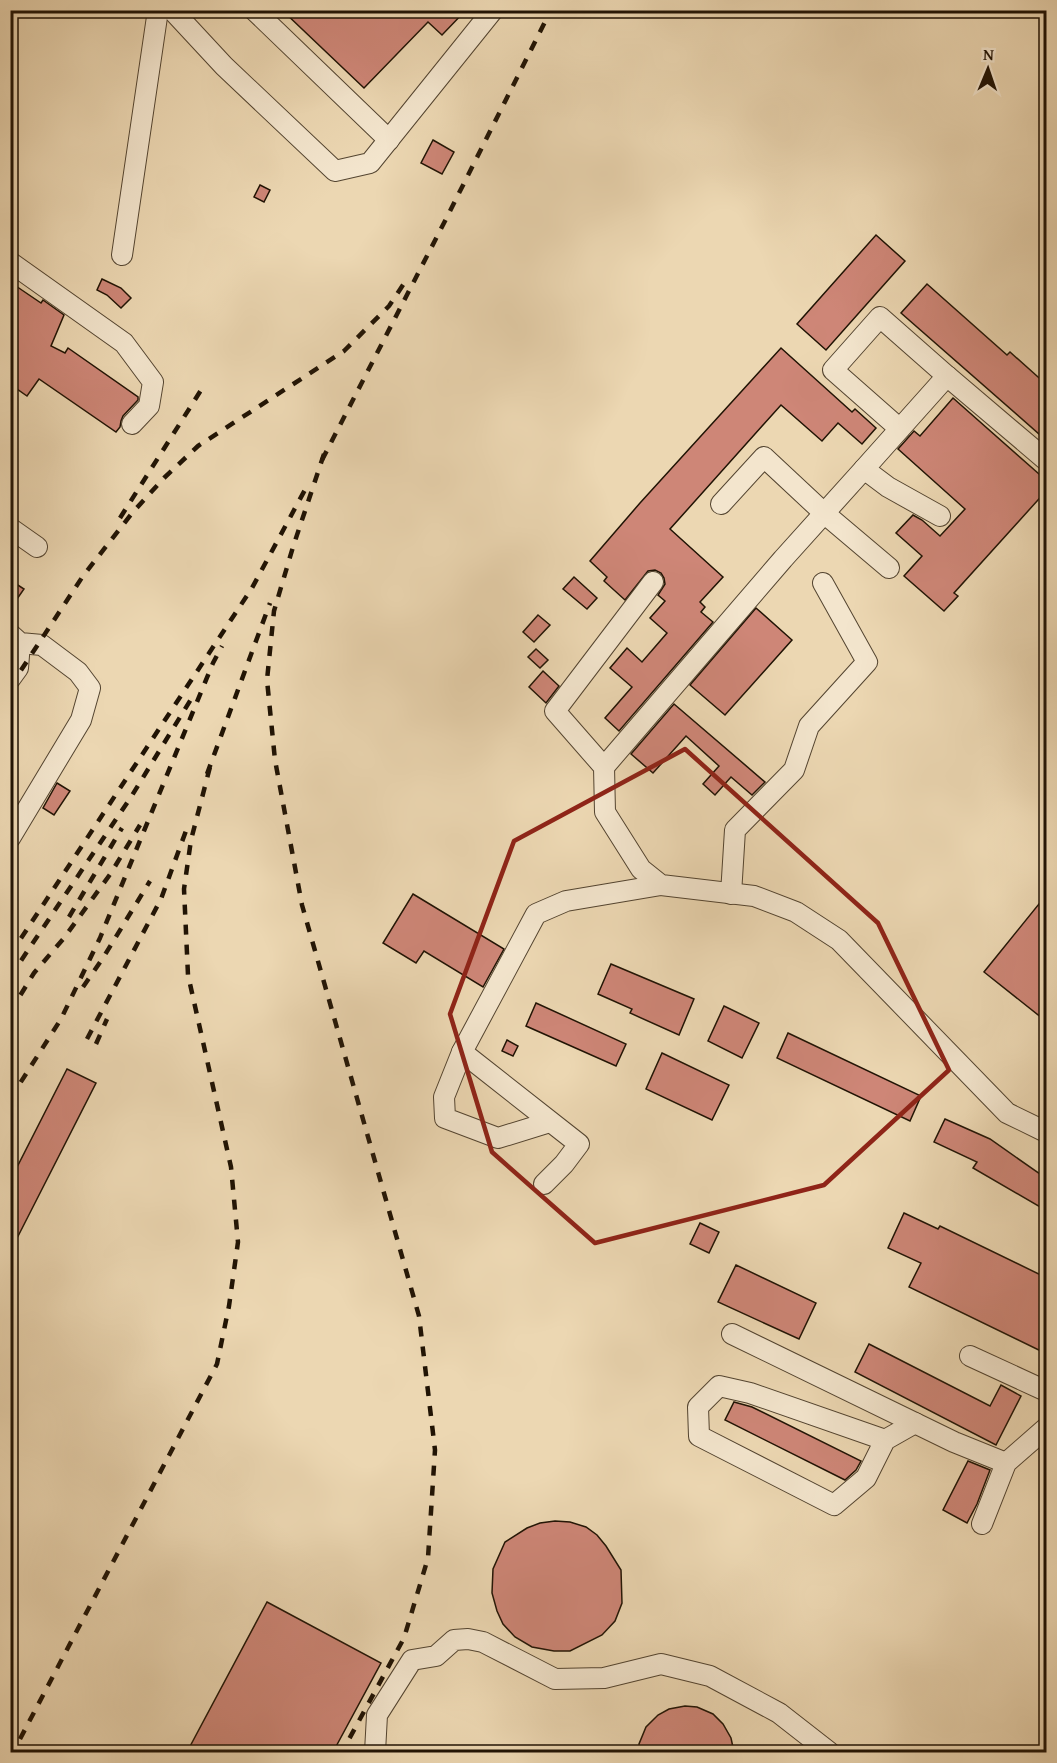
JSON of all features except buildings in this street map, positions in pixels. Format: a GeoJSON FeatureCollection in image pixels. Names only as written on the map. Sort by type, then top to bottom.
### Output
{"type":"FeatureCollection","features":[{"type":"Feature","properties":{"kind":"street"},"geometry":{"type":"LineString","coordinates":[[122,255],[158,10]]}},
{"type":"Feature","properties":{"kind":"street"},"geometry":{"type":"LineString","coordinates":[[172,10],[224,66],[335,171],[370,163],[493,10]]}},
{"type":"Feature","properties":{"kind":"street"},"geometry":{"type":"LineString","coordinates":[[254,10],[389,140]]}},
{"type":"Feature","properties":{"kind":"street"},"geometry":{"type":"LineString","coordinates":[[10,262],[124,343],[153,382],[149,406],[132,424]]}},
{"type":"Feature","properties":{"kind":"street"},"geometry":{"type":"LineString","coordinates":[[900,429],[833,370],[880,317],[1047,460]]}},
{"type":"Feature","properties":{"kind":"street"},"geometry":{"type":"LineString","coordinates":[[604,767],[824,513],[947,376]]}},
{"type":"Feature","properties":{"kind":"street"},"geometry":{"type":"LineString","coordinates":[[721,504],[764,457],[824,513],[889,568]]}},
{"type":"Feature","properties":{"kind":"street"},"geometry":{"type":"LineString","coordinates":[[864,469],[888,487],[940,516]]}},
{"type":"Feature","properties":{"kind":"street"},"geometry":{"type":"LineString","coordinates":[[10,528],[37,547]]}},
{"type":"Feature","properties":{"kind":"street"},"geometry":{"type":"LineString","coordinates":[[653,582],[555,711],[604,767],[605,812],[641,869],[661,885]]}},
{"type":"Feature","properties":{"kind":"street"},"geometry":{"type":"LineString","coordinates":[[731,894],[735,830],[794,770],[808,726],[867,662],[823,583]]}},
{"type":"Feature","properties":{"kind":"street"},"geometry":{"type":"LineString","coordinates":[[10,679],[18,668],[15,639],[42,645],[78,672],[90,688],[81,720],[10,838]]}},
{"type":"Feature","properties":{"kind":"street"},"geometry":{"type":"LineString","coordinates":[[550,1122],[498,1138],[445,1118],[444,1097],[462,1052],[536,914],[566,901],[661,885],[754,896],[796,912],[839,940],[1007,1113],[1047,1132]]}},
{"type":"Feature","properties":{"kind":"street"},"geometry":{"type":"LineString","coordinates":[[462,1052],[579,1144],[564,1164],[544,1184]]}},
{"type":"Feature","properties":{"kind":"street"},"geometry":{"type":"LineString","coordinates":[[732,1334],[954,1442],[1006,1463]]}},
{"type":"Feature","properties":{"kind":"street"},"geometry":{"type":"LineString","coordinates":[[970,1356],[1047,1391]]}},
{"type":"Feature","properties":{"kind":"street"},"geometry":{"type":"LineString","coordinates":[[885,1440],[750,1393],[719,1386],[698,1407],[699,1436],[834,1505],[866,1478],[885,1440],[915,1423]]}},
{"type":"Feature","properties":{"kind":"street"},"geometry":{"type":"LineString","coordinates":[[982,1524],[1006,1463],[1047,1428]]}},
{"type":"Feature","properties":{"kind":"street"},"geometry":{"type":"LineString","coordinates":[[375,1752],[377,1715],[412,1660],[436,1656],[454,1640],[468,1639],[483,1642],[555,1679],[604,1678],[661,1664],[710,1676],[779,1713],[829,1752]]}},
{"type":"Feature","properties":{"kind":"highlighted area"},"geometry":{"type":"Polygon","coordinates":[[[685,749],[878,923],[949,1070],[824,1185],[595,1243],[492,1152],[450,1014],[514,841],[685,749]]]}},
{"type":"Feature","properties":{"kind":"railway"},"geometry":{"type":"LineString","coordinates":[[322,460],[551,10]]}},
{"type":"Feature","properties":{"kind":"railway"},"geometry":{"type":"LineString","coordinates":[[10,687],[83,576],[133,512],[164,478],[198,446],[344,351],[389,306],[407,279]]}},
{"type":"Feature","properties":{"kind":"railway"},"geometry":{"type":"LineString","coordinates":[[120,518],[203,387]]}},
{"type":"Feature","properties":{"kind":"railway"},"geometry":{"type":"LineString","coordinates":[[324,454],[274,611],[267,680],[275,760],[302,905],[419,1316],[435,1450],[428,1558],[404,1638],[342,1752]]}},
{"type":"Feature","properties":{"kind":"railway"},"geometry":{"type":"LineString","coordinates":[[10,955],[252,588],[307,486]]}},
{"type":"Feature","properties":{"kind":"railway"},"geometry":{"type":"LineString","coordinates":[[207,774],[270,603]]}},
{"type":"Feature","properties":{"kind":"railway"},"geometry":{"type":"LineString","coordinates":[[10,1099],[61,1019],[100,938],[222,646]]}},
{"type":"Feature","properties":{"kind":"railway"},"geometry":{"type":"LineString","coordinates":[[10,977],[131,797],[193,696]]}},
{"type":"Feature","properties":{"kind":"railway"},"geometry":{"type":"LineString","coordinates":[[20,1739],[217,1364],[229,1306],[238,1242],[231,1167],[188,975],[184,889],[191,840],[210,767]]}},
{"type":"Feature","properties":{"kind":"railway"},"geometry":{"type":"LineString","coordinates":[[10,1012],[34,973],[64,938],[111,873],[140,825]]}},
{"type":"Feature","properties":{"kind":"railway"},"geometry":{"type":"LineString","coordinates":[[69,917],[122,828]]}},
{"type":"Feature","properties":{"kind":"railway"},"geometry":{"type":"LineString","coordinates":[[87,1039],[161,899],[187,828]]}},
{"type":"Feature","properties":{"kind":"railway"},"geometry":{"type":"LineString","coordinates":[[83,987],[150,881]]}},
{"type":"Feature","properties":{"kind":"railway"},"geometry":{"type":"LineString","coordinates":[[96,1044],[107,1019]]}}]}
